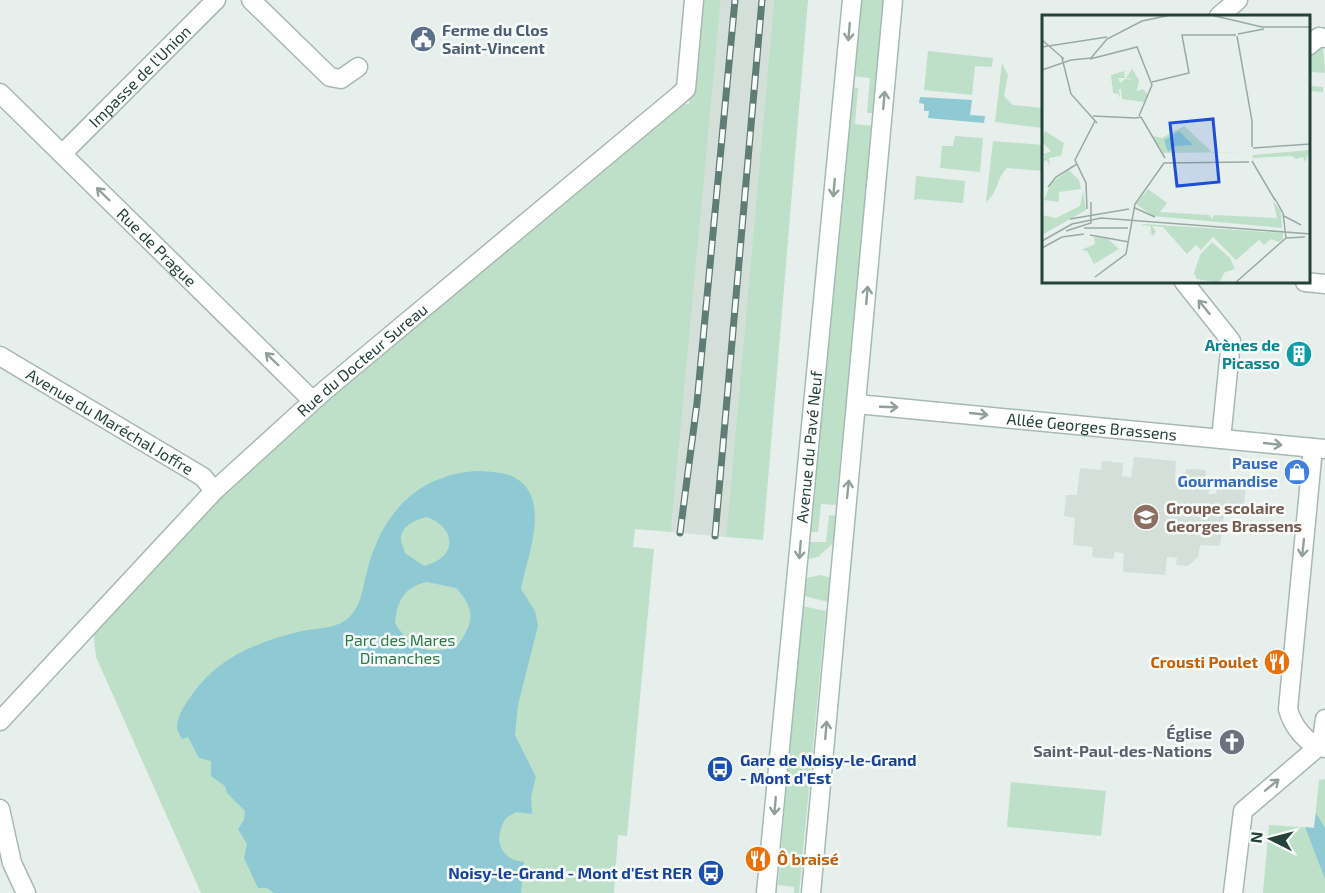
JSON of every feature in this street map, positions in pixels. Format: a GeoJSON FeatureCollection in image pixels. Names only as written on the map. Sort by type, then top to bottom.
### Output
{"type":"FeatureCollection","features":[{"type":"Feature","properties":{"kind":"street","name":"Impasse de l'Union"},"geometry":{"type":"LineString","coordinates":[[62,154],[216,0]]}},
{"type":"Feature","properties":{"kind":"street"},"geometry":{"type":"LineString","coordinates":[[251,0],[330,77],[341,79],[358,66]]}},
{"type":"Feature","properties":{"kind":"street","name":"Rue du Docteur Sureau"},"geometry":{"type":"LineString","coordinates":[[0,721],[214,491],[313,401],[686,89],[694,0]]}},
{"type":"Feature","properties":{"kind":"street","name":"Avenue du Pavé Neuf"},"geometry":{"type":"LineString","coordinates":[[766,893],[852,0]]}},
{"type":"Feature","properties":{"kind":"street"},"geometry":{"type":"LineString","coordinates":[[811,893],[893,0]]}},
{"type":"Feature","properties":{"kind":"street"},"geometry":{"type":"LineString","coordinates":[[1220,15],[1238,0]]}},
{"type":"Feature","properties":{"kind":"street"},"geometry":{"type":"LineString","coordinates":[[1310,44],[1319,37],[1325,38]]}},
{"type":"Feature","properties":{"kind":"street","name":"Rue de Prague"},"geometry":{"type":"LineString","coordinates":[[0,93],[313,401]]}},
{"type":"Feature","properties":{"kind":"street"},"geometry":{"type":"LineString","coordinates":[[1310,282],[1325,284]]}},
{"type":"Feature","properties":{"kind":"street"},"geometry":{"type":"LineString","coordinates":[[1186,284],[1231,341],[1221,439]]}},
{"type":"Feature","properties":{"kind":"street","name":"Avenue du Maréchal Joffre"},"geometry":{"type":"LineString","coordinates":[[0,356],[203,477],[214,491]]}},
{"type":"Feature","properties":{"kind":"street","name":"Allée Georges Brassens"},"geometry":{"type":"LineString","coordinates":[[857,404],[1319,449]]}},
{"type":"Feature","properties":{"kind":"street"},"geometry":{"type":"LineString","coordinates":[[1319,449],[1288,708],[1291,719],[1309,741],[1322,748]]}},
{"type":"Feature","properties":{"kind":"street"},"geometry":{"type":"LineString","coordinates":[[1322,748],[1325,719]]}},
{"type":"Feature","properties":{"kind":"street"},"geometry":{"type":"LineString","coordinates":[[1233,893],[1243,811],[1322,748]]}},
{"type":"Feature","properties":{"kind":"street"},"geometry":{"type":"LineString","coordinates":[[0,810],[12,863],[26,893]]}},
{"type":"Feature","properties":{"kind":"shaded area"},"geometry":{"type":"Polygon","coordinates":[[[721,0],[774,0],[726,537],[671,532],[721,0]]]}},
{"type":"Feature","properties":{"kind":"shaded area","name":"Groupe scolaire Georges Brassens"},"geometry":{"type":"Polygon","coordinates":[[[1134,457],[1176,461],[1175,481],[1184,482],[1186,469],[1206,470],[1205,481],[1212,484],[1208,494],[1216,494],[1218,482],[1246,484],[1244,507],[1233,506],[1232,514],[1224,515],[1220,546],[1200,545],[1198,557],[1188,566],[1176,565],[1177,558],[1167,557],[1165,575],[1123,572],[1124,553],[1115,552],[1113,559],[1092,557],[1093,547],[1073,545],[1075,518],[1064,516],[1066,495],[1077,495],[1080,468],[1101,470],[1102,461],[1123,463],[1122,476],[1131,477],[1134,457]]]}},
{"type":"Feature","properties":{"kind":"green space","name":"Parc des Mares Dimanches"},"geometry":{"type":"Polygon","coordinates":[[[700,0],[721,0],[671,532],[635,529],[633,547],[654,549],[627,836],[618,835],[614,893],[201,893],[96,657],[92,620],[214,491],[681,104],[689,104],[700,0]]]}},
{"type":"Feature","properties":{"kind":"green space"},"geometry":{"type":"Polygon","coordinates":[[[774,0],[808,0],[763,540],[726,537],[774,0]]]}},
{"type":"Feature","properties":{"kind":"green space"},"geometry":{"type":"Polygon","coordinates":[[[859,0],[884,0],[873,113],[867,113],[870,78],[852,76],[859,0]]]}},
{"type":"Feature","properties":{"kind":"green space"},"geometry":{"type":"Polygon","coordinates":[[[1323,46],[1325,73],[1312,72],[1310,86],[1310,57],[1323,46]]]}},
{"type":"Feature","properties":{"kind":"green space"},"geometry":{"type":"Polygon","coordinates":[[[928,51],[993,58],[992,67],[975,66],[972,95],[924,90],[928,51]]]}},
{"type":"Feature","properties":{"kind":"green space"},"geometry":{"type":"Polygon","coordinates":[[[1002,63],[1008,75],[1004,96],[1013,105],[1042,108],[1042,128],[995,122],[1002,63]]]}},
{"type":"Feature","properties":{"kind":"green space"},"geometry":{"type":"Polygon","coordinates":[[[1310,86],[1323,87],[1323,92],[1310,91],[1310,86]]]}},
{"type":"Feature","properties":{"kind":"green space"},"geometry":{"type":"Polygon","coordinates":[[[852,87],[858,88],[855,124],[873,126],[836,505],[821,504],[818,532],[811,532],[852,87]]]}},
{"type":"Feature","properties":{"kind":"green space"},"geometry":{"type":"Polygon","coordinates":[[[955,136],[983,138],[980,172],[940,168],[942,146],[953,146],[955,136]]]}},
{"type":"Feature","properties":{"kind":"green space"},"geometry":{"type":"Polygon","coordinates":[[[993,141],[1042,145],[1042,171],[1007,168],[986,202],[993,141]]]}},
{"type":"Feature","properties":{"kind":"green space"},"geometry":{"type":"Polygon","coordinates":[[[916,176],[965,181],[963,203],[917,199],[914,201],[916,176]]]}},
{"type":"Feature","properties":{"kind":"green space"},"geometry":{"type":"Polygon","coordinates":[[[829,515],[837,516],[833,543],[818,557],[807,559],[809,542],[826,542],[829,515]]]}},
{"type":"Feature","properties":{"kind":"green space"},"geometry":{"type":"Polygon","coordinates":[[[821,575],[831,578],[828,602],[804,596],[806,578],[821,575]]]}},
{"type":"Feature","properties":{"kind":"green space"},"geometry":{"type":"Polygon","coordinates":[[[802,606],[826,611],[799,893],[794,893],[794,887],[778,885],[802,606]]]}},
{"type":"Feature","properties":{"kind":"green space"},"geometry":{"type":"Polygon","coordinates":[[[1325,779],[1325,893],[1263,893],[1269,825],[1314,828],[1319,780],[1325,779]]]}},
{"type":"Feature","properties":{"kind":"green space"},"geometry":{"type":"Polygon","coordinates":[[[1011,782],[1106,791],[1101,836],[1007,827],[1011,782]]]}},
{"type":"Feature","properties":{"kind":"water"},"geometry":{"type":"Polygon","coordinates":[[[920,97],[972,100],[970,115],[985,116],[984,123],[928,118],[929,111],[924,111],[924,104],[919,103],[920,97]]]}},
{"type":"Feature","properties":{"kind":"water"},"geometry":{"type":"Polygon","coordinates":[[[480,471],[509,475],[527,488],[533,501],[534,530],[521,589],[535,611],[538,626],[518,705],[515,735],[536,777],[531,797],[532,814],[516,812],[506,818],[499,840],[501,847],[509,857],[524,862],[521,893],[274,893],[267,888],[258,888],[244,858],[247,844],[238,829],[244,820],[245,811],[227,793],[225,786],[211,776],[211,761],[199,758],[188,737],[182,739],[177,729],[181,711],[213,671],[240,653],[285,635],[330,627],[346,620],[358,604],[374,550],[393,514],[421,488],[458,473],[480,471]],[[427,517],[407,526],[401,539],[405,553],[424,566],[443,557],[450,543],[444,529],[427,517]],[[427,582],[413,587],[403,596],[395,623],[407,639],[422,648],[438,650],[457,646],[469,623],[470,610],[467,603],[456,588],[427,582]]]}},
{"type":"Feature","properties":{"kind":"water"},"geometry":{"type":"Polygon","coordinates":[[[1316,813],[1325,828],[1325,879],[1305,827],[1314,828],[1316,813]]]}},
{"type":"Feature","properties":{"kind":"railway"},"geometry":{"type":"LineString","coordinates":[[680,533],[697,403],[735,0]]}},
{"type":"Feature","properties":{"kind":"railway"},"geometry":{"type":"LineString","coordinates":[[715,536],[762,0]]}},
{"type":"Feature","properties":{"kind":"place","name":"Ferme du Clos Saint-Vincent"},"geometry":{"type":"Point","coordinates":[423,39]}},
{"type":"Feature","properties":{"kind":"place","name":"Arènes de Picasso"},"geometry":{"type":"Point","coordinates":[1299,354]}},
{"type":"Feature","properties":{"kind":"place","name":"Pause Gourmandise"},"geometry":{"type":"Point","coordinates":[1297,472]}},
{"type":"Feature","properties":{"kind":"place","name":"Groupe scolaire Georges Brassens"},"geometry":{"type":"Point","coordinates":[1146,517]}},
{"type":"Feature","properties":{"kind":"place","name":"Crousti Poulet"},"geometry":{"type":"Point","coordinates":[1277,662]}},
{"type":"Feature","properties":{"kind":"place","name":"Église Saint-Paul-des-Nations"},"geometry":{"type":"Point","coordinates":[1232,742]}},
{"type":"Feature","properties":{"kind":"place","name":"Gare de Noisy-le-Grand - Mont d'Est"},"geometry":{"type":"Point","coordinates":[720,769]}},
{"type":"Feature","properties":{"kind":"place","name":"Ô braisé"},"geometry":{"type":"Point","coordinates":[758,859]}},
{"type":"Feature","properties":{"kind":"place","name":"Noisy-le-Grand - Mont d'Est RER"},"geometry":{"type":"Point","coordinates":[711,873]}}]}
